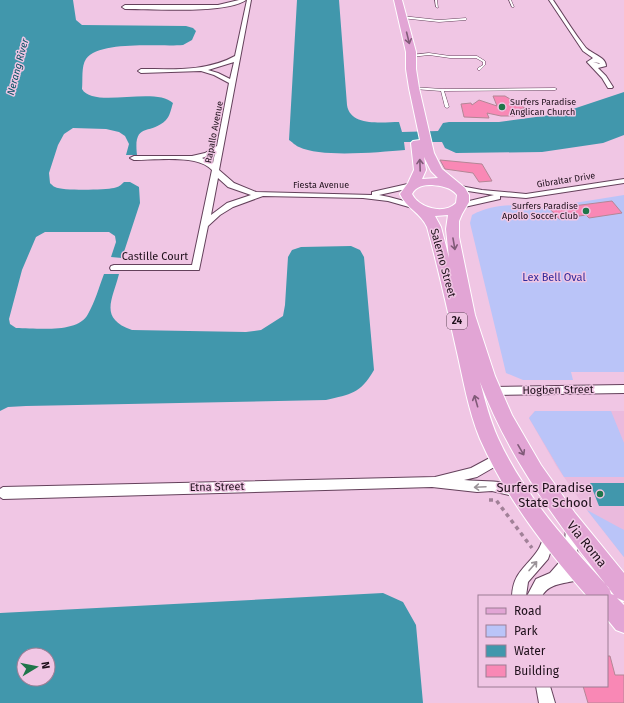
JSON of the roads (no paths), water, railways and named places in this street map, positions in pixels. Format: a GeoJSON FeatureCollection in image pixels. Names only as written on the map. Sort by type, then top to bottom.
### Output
{"type":"FeatureCollection","features":[{"type":"Feature","properties":{"kind":"main road","name":"24"},"geometry":{"type":"LineString","coordinates":[[398,0],[411,56],[410,88]]}},
{"type":"Feature","properties":{"kind":"main road","name":"24"},"geometry":{"type":"LineString","coordinates":[[401,61],[410,88],[420,137],[420,170],[413,185],[406,194],[410,203],[417,208]]}},
{"type":"Feature","properties":{"kind":"main road","name":"24"},"geometry":{"type":"LineString","coordinates":[[420,137],[435,169],[463,196],[460,206]]}},
{"type":"Feature","properties":{"kind":"main road"},"geometry":{"type":"LineString","coordinates":[[413,185],[424,182],[435,182],[454,186]]}},
{"type":"Feature","properties":{"kind":"main road"},"geometry":{"type":"LineString","coordinates":[[417,208],[432,212],[442,212],[460,206]]}},
{"type":"Feature","properties":{"kind":"main road","name":"Salerno Street"},"geometry":{"type":"LineString","coordinates":[[460,206],[454,217],[453,235],[461,282],[480,360],[503,415]]}},
{"type":"Feature","properties":{"kind":"main road","name":"Salerno Street"},"geometry":{"type":"LineString","coordinates":[[417,208],[429,217],[434,227],[476,401],[490,438]]}},
{"type":"Feature","properties":{"kind":"main road","name":"Via Roma"},"geometry":{"type":"LineString","coordinates":[[503,415],[521,450],[545,488],[572,525],[624,590]]}},
{"type":"Feature","properties":{"kind":"main road","name":"Via Roma"},"geometry":{"type":"LineString","coordinates":[[490,438],[499,458],[518,491],[550,536],[600,595]]}},
{"type":"Feature","properties":{"kind":"main road"},"geometry":{"type":"LineString","coordinates":[[608,604],[624,622]]}},
{"type":"Feature","properties":{"kind":"street"},"geometry":{"type":"LineString","coordinates":[[214,7],[244,0]]}},
{"type":"Feature","properties":{"kind":"street","name":"Rapallo Avenue"},"geometry":{"type":"LineString","coordinates":[[196,268],[206,224],[238,57],[243,15],[249,0]]}},
{"type":"Feature","properties":{"kind":"street"},"geometry":{"type":"LineString","coordinates":[[551,0],[585,50],[590,63],[604,77],[610,87]]}},
{"type":"Feature","properties":{"kind":"street"},"geometry":{"type":"LineString","coordinates":[[125,7],[214,7],[233,10]]}},
{"type":"Feature","properties":{"kind":"street"},"geometry":{"type":"LineString","coordinates":[[585,50],[603,63]]}},
{"type":"Feature","properties":{"kind":"street"},"geometry":{"type":"LineString","coordinates":[[141,71],[196,70],[221,66],[238,57]]}},
{"type":"Feature","properties":{"kind":"street"},"geometry":{"type":"LineString","coordinates":[[590,63],[599,66],[603,63]]}},
{"type":"Feature","properties":{"kind":"street"},"geometry":{"type":"LineString","coordinates":[[603,63],[602,70],[604,77]]}},
{"type":"Feature","properties":{"kind":"street"},"geometry":{"type":"LineString","coordinates":[[196,70],[214,73],[232,82]]}},
{"type":"Feature","properties":{"kind":"street"},"geometry":{"type":"LineString","coordinates":[[134,158],[188,158],[205,156],[220,147]]}},
{"type":"Feature","properties":{"kind":"street","name":"Fiesta Avenue"},"geometry":{"type":"LineString","coordinates":[[188,158],[205,162],[216,170],[226,181],[239,189],[255,194],[363,196],[389,199],[417,208]]}},
{"type":"Feature","properties":{"kind":"street","name":"Gibraltar Drive"},"geometry":{"type":"LineString","coordinates":[[460,206],[482,200],[511,196],[536,195],[624,181]]}},
{"type":"Feature","properties":{"kind":"street","name":"Fiesta Avenue"},"geometry":{"type":"LineString","coordinates":[[363,196],[413,185]]}},
{"type":"Feature","properties":{"kind":"street","name":"Gibraltar Drive"},"geometry":{"type":"LineString","coordinates":[[454,186],[475,191],[511,196]]}},
{"type":"Feature","properties":{"kind":"street","name":"Fiesta Avenue"},"geometry":{"type":"LineString","coordinates":[[206,224],[218,212],[235,202],[257,197],[279,195]]}},
{"type":"Feature","properties":{"kind":"street","name":"Castille Court"},"geometry":{"type":"LineString","coordinates":[[114,268],[196,268]]}},
{"type":"Feature","properties":{"kind":"street","name":"Hogben Street"},"geometry":{"type":"LineString","coordinates":[[492,391],[624,389]]}},
{"type":"Feature","properties":{"kind":"street","name":"Etna Street"},"geometry":{"type":"LineString","coordinates":[[432,482],[473,473],[499,458]]}},
{"type":"Feature","properties":{"kind":"street","name":"Etna Street"},"geometry":{"type":"LineString","coordinates":[[3,492],[432,482],[477,488],[492,486],[518,491]]}},
{"type":"Feature","properties":{"kind":"street"},"geometry":{"type":"LineString","coordinates":[[535,595],[541,584],[555,578],[575,566],[572,525]]}},
{"type":"Feature","properties":{"kind":"street"},"geometry":{"type":"LineString","coordinates":[[519,595],[518,585],[523,576],[544,553],[550,536]]}},
{"type":"Feature","properties":{"kind":"street"},"geometry":{"type":"LineString","coordinates":[[543,687],[547,703]]}},
{"type":"Feature","properties":{"kind":"lane"},"geometry":{"type":"LineString","coordinates":[[436,0],[437,7]]}},
{"type":"Feature","properties":{"kind":"lane"},"geometry":{"type":"LineString","coordinates":[[510,0],[513,6]]}},
{"type":"Feature","properties":{"kind":"lane"},"geometry":{"type":"LineString","coordinates":[[402,17],[439,20],[466,19]]}},
{"type":"Feature","properties":{"kind":"lane"},"geometry":{"type":"LineString","coordinates":[[411,56],[429,54],[450,57],[477,57],[484,62],[484,65],[479,69]]}},
{"type":"Feature","properties":{"kind":"lane"},"geometry":{"type":"LineString","coordinates":[[410,88],[442,90],[555,89]]}},
{"type":"Feature","properties":{"kind":"lane"},"geometry":{"type":"LineString","coordinates":[[442,90],[447,107]]}},
{"type":"Feature","properties":{"kind":"water","name":"Nerang River"},"geometry":{"type":"Polygon","coordinates":[[[0,0],[73,0],[76,20],[82,25],[186,26],[193,28],[196,31],[192,40],[183,45],[132,46],[104,49],[93,53],[84,62],[82,89],[88,95],[111,98],[153,96],[164,98],[173,103],[166,120],[160,125],[140,133],[136,144],[137,155],[126,155],[129,144],[125,136],[119,132],[106,129],[73,128],[64,134],[58,145],[49,173],[50,183],[54,187],[74,190],[109,189],[120,186],[124,182],[130,182],[139,187],[140,203],[122,258],[111,257],[116,242],[115,236],[109,232],[45,232],[36,237],[22,270],[9,319],[10,324],[16,328],[45,329],[75,325],[83,320],[88,314],[104,274],[119,274],[110,308],[115,320],[132,330],[246,332],[261,330],[283,316],[288,257],[292,250],[301,247],[351,246],[360,250],[364,257],[374,370],[364,384],[354,392],[326,400],[26,406],[8,407],[0,411],[0,0]]]}},
{"type":"Feature","properties":{"kind":"water"},"geometry":{"type":"Polygon","coordinates":[[[297,0],[339,0],[347,105],[349,112],[354,117],[361,120],[368,122],[399,122],[402,132],[438,131],[443,123],[449,122],[499,122],[558,114],[624,92],[624,135],[603,143],[542,152],[456,153],[445,148],[442,142],[404,142],[405,150],[381,152],[336,153],[309,150],[299,147],[289,140],[297,0]]]}},
{"type":"Feature","properties":{"kind":"water"},"geometry":{"type":"Polygon","coordinates":[[[590,483],[624,483],[624,506],[599,506],[590,483]]]}},
{"type":"Feature","properties":{"kind":"water"},"geometry":{"type":"Polygon","coordinates":[[[383,593],[403,602],[416,625],[423,703],[0,703],[0,613],[383,593]]]}},
{"type":"Feature","properties":{"kind":"place","name":"Surfers Paradise Anglican Church"},"geometry":{"type":"Point","coordinates":[502,107]}},
{"type":"Feature","properties":{"kind":"place","name":"Surfers Paradise Apollo Soccer Club"},"geometry":{"type":"Point","coordinates":[586,211]}},
{"type":"Feature","properties":{"kind":"place","name":"Surfers Paradise State School"},"geometry":{"type":"Point","coordinates":[600,494]}},
{"type":"Feature","properties":{"kind":"park label","name":"Lex Bell Oval"},"geometry":{"type":"Point","coordinates":[554,277]}}]}
